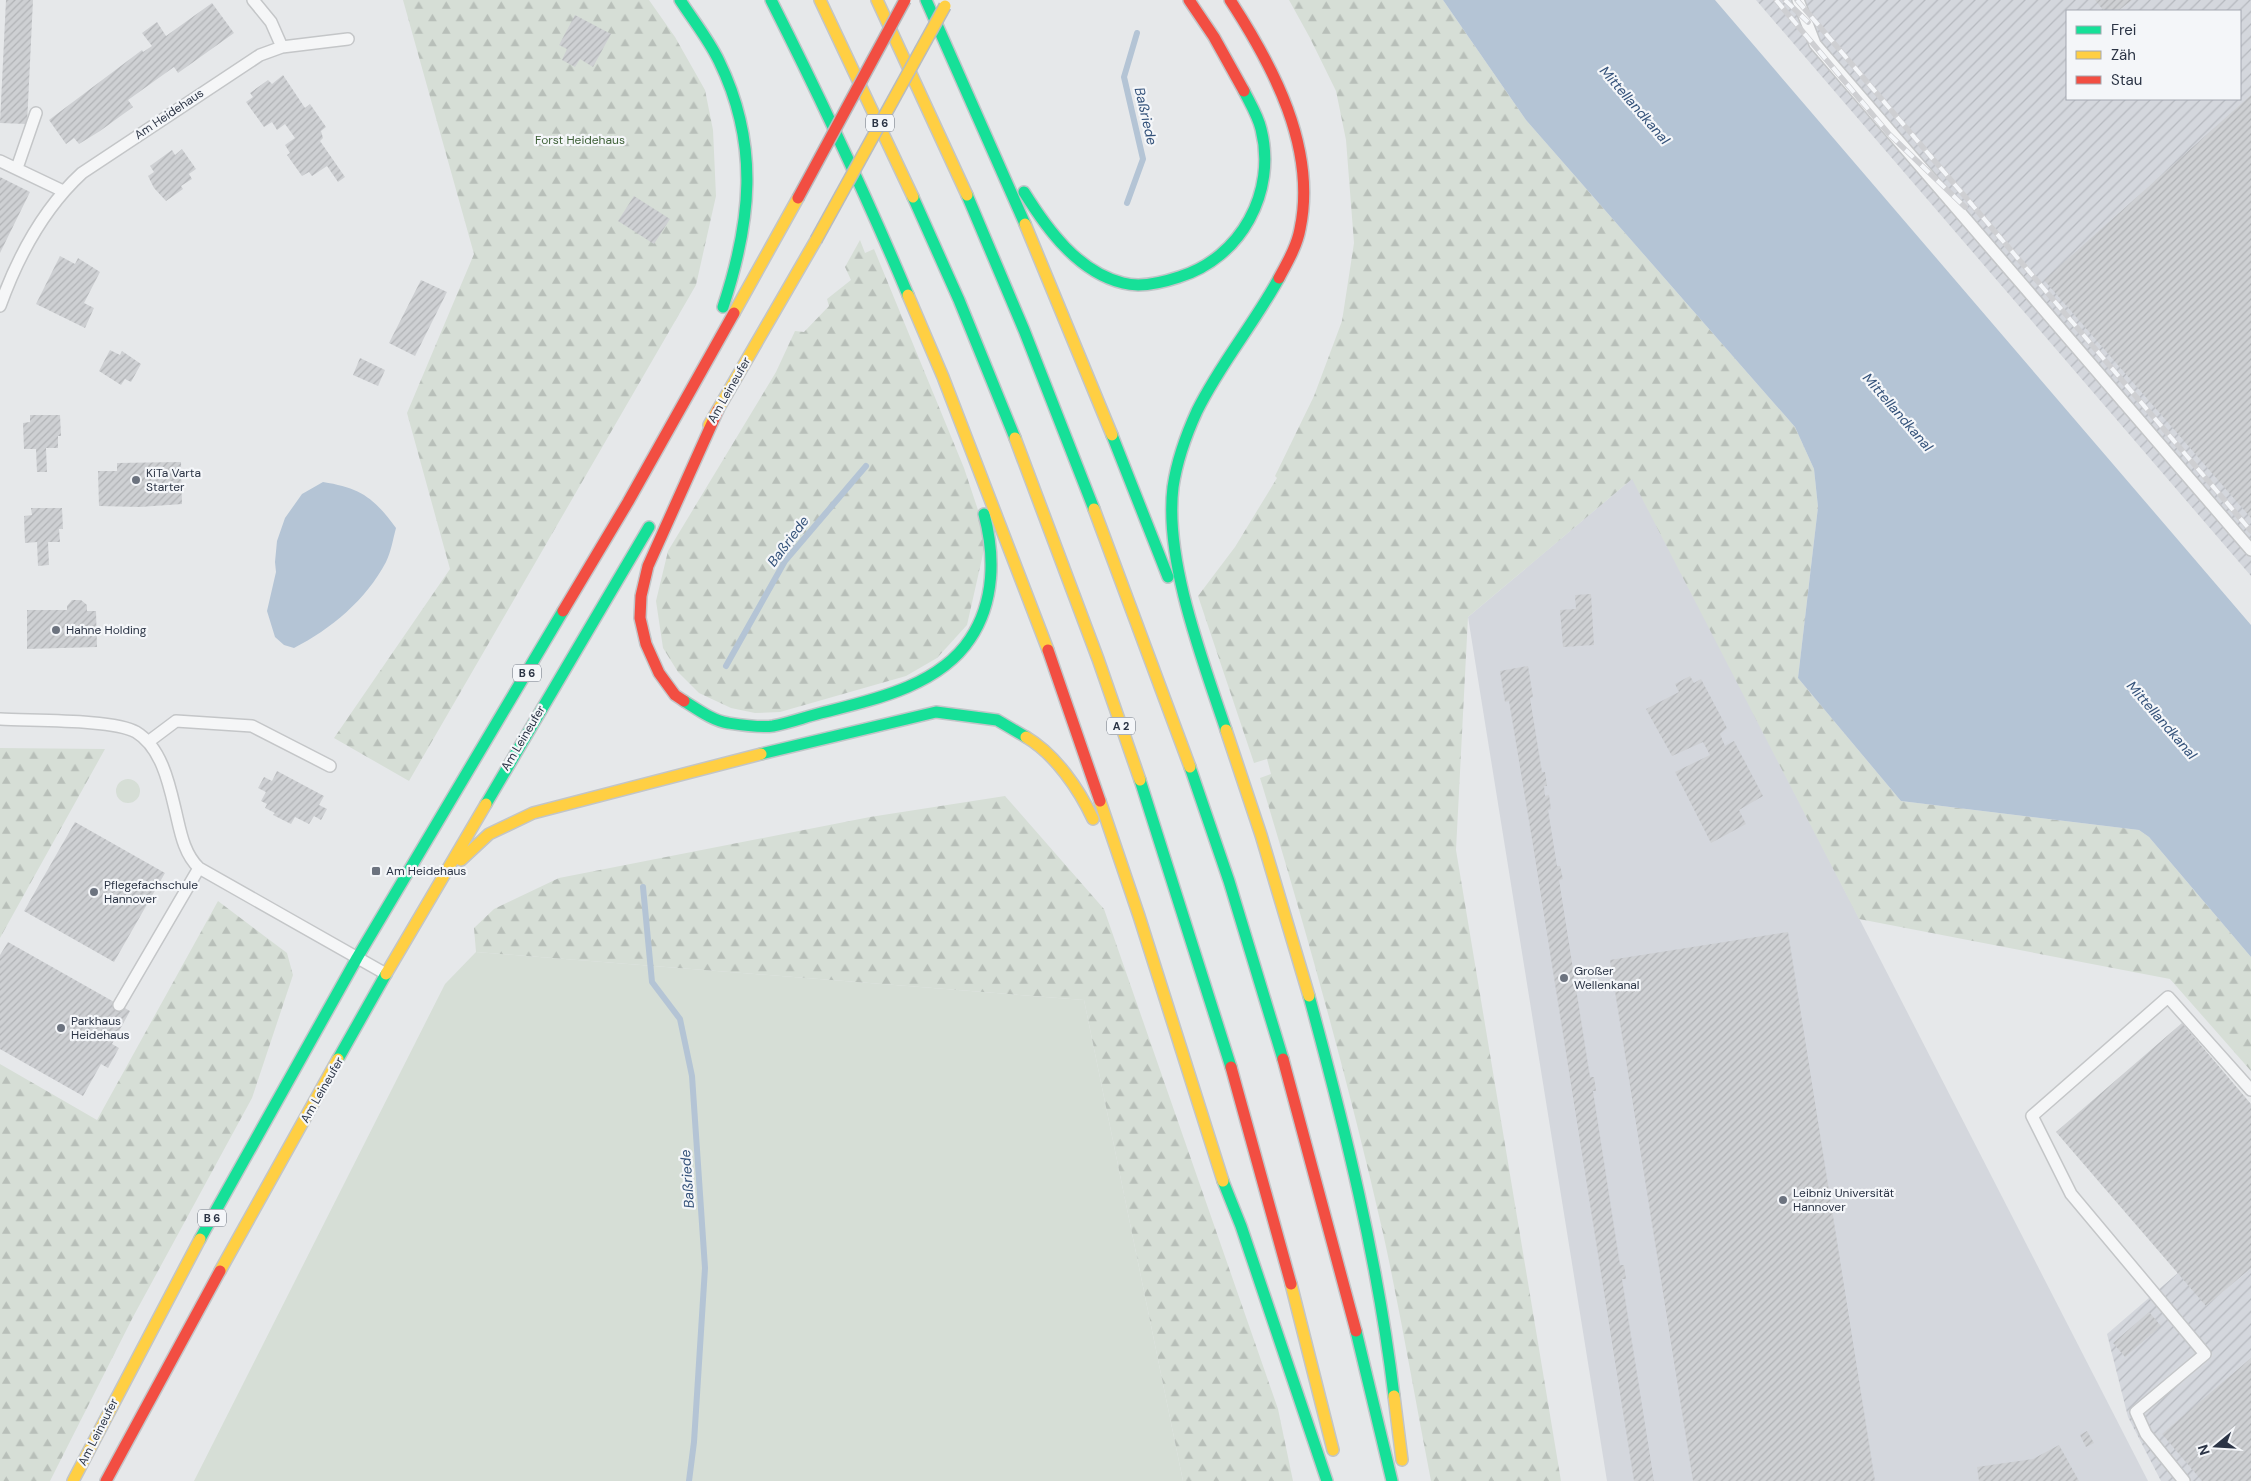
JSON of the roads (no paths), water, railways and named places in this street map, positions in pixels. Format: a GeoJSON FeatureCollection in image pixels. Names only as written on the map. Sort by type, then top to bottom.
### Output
{"type":"FeatureCollection","features":[{"type":"Feature","properties":{"kind":"main road"},"geometry":{"type":"LineString","coordinates":[[680,0],[719,61],[738,107],[747,148],[748,197],[744,243],[732,284],[694,386]]}},
{"type":"Feature","properties":{"kind":"main road"},"geometry":{"type":"LineString","coordinates":[[771,0],[810,77],[876,219],[943,377],[1046,643],[1139,916],[1224,1186],[1247,1245],[1327,1481]]}},
{"type":"Feature","properties":{"kind":"main road","name":"A 2"},"geometry":{"type":"LineString","coordinates":[[820,0],[944,269],[1000,400],[1087,630],[1172,872],[1229,1056],[1275,1218],[1336,1463]]}},
{"type":"Feature","properties":{"kind":"main road"},"geometry":{"type":"LineString","coordinates":[[877,0],[989,249],[1043,378],[1124,583],[1218,852],[1274,1026],[1322,1195],[1392,1481]]}},
{"type":"Feature","properties":{"kind":"main road","name":"Am Leineufer"},"geometry":{"type":"LineString","coordinates":[[72,1481],[202,1236],[357,958],[599,552],[694,386],[905,0]]}},
{"type":"Feature","properties":{"kind":"main road"},"geometry":{"type":"LineString","coordinates":[[926,0],[972,99],[1106,415],[1219,712],[1260,834],[1327,1064],[1358,1194],[1378,1289],[1397,1407],[1404,1472]]}},
{"type":"Feature","properties":{"kind":"main road"},"geometry":{"type":"LineString","coordinates":[[972,99],[1030,201],[1060,243],[1100,274],[1122,283],[1148,285],[1195,273],[1220,257],[1236,241],[1250,220],[1261,195],[1264,163],[1261,129],[1248,100],[1207,22],[1189,0]]}},
{"type":"Feature","properties":{"kind":"main road"},"geometry":{"type":"LineString","coordinates":[[1219,712],[1175,556],[1172,504],[1182,448],[1203,396],[1275,286],[1300,230],[1304,195],[1300,158],[1289,109],[1269,66],[1230,0]]}},
{"type":"Feature","properties":{"kind":"main road","name":"Am Leineufer"},"geometry":{"type":"LineString","coordinates":[[663,503],[816,240],[948,2]]}},
{"type":"Feature","properties":{"kind":"main road"},"geometry":{"type":"LineString","coordinates":[[769,23],[810,77]]}},
{"type":"Feature","properties":{"kind":"main road"},"geometry":{"type":"LineString","coordinates":[[718,410],[648,566],[641,596],[640,618],[646,644],[659,672],[675,695],[700,711],[726,723],[772,726],[854,706],[914,684],[937,672],[949,663],[971,638],[983,612],[992,573],[989,533],[978,486],[943,377]]}},
{"type":"Feature","properties":{"kind":"main road","name":"Am Leineufer"},"geometry":{"type":"LineString","coordinates":[[106,1481],[231,1250],[386,974],[652,520]]}},
{"type":"Feature","properties":{"kind":"main road"},"geometry":{"type":"LineString","coordinates":[[441,878],[489,834],[532,813],[664,778],[936,712],[997,720],[1039,745],[1082,796],[1139,916]]}},
{"type":"Feature","properties":{"kind":"lane"},"geometry":{"type":"LineString","coordinates":[[254,0],[271,22],[282,47]]}},
{"type":"Feature","properties":{"kind":"lane"},"geometry":{"type":"LineString","coordinates":[[1798,0],[1815,44],[2251,550]]}},
{"type":"Feature","properties":{"kind":"lane","name":"Am Heidehaus"},"geometry":{"type":"LineString","coordinates":[[0,306],[9,280],[28,241],[63,191],[82,173],[242,65],[282,47],[348,39]]}},
{"type":"Feature","properties":{"kind":"lane"},"geometry":{"type":"LineString","coordinates":[[17,168],[36,113]]}},
{"type":"Feature","properties":{"kind":"lane"},"geometry":{"type":"LineString","coordinates":[[0,161],[63,191]]}},
{"type":"Feature","properties":{"kind":"lane"},"geometry":{"type":"LineString","coordinates":[[0,719],[103,724],[126,728],[137,733],[148,742],[163,766],[185,847],[192,861],[199,868],[386,974]]}},
{"type":"Feature","properties":{"kind":"lane"},"geometry":{"type":"LineString","coordinates":[[148,742],[176,721],[252,726],[330,766]]}},
{"type":"Feature","properties":{"kind":"lane"},"geometry":{"type":"LineString","coordinates":[[119,1005],[199,868]]}},
{"type":"Feature","properties":{"kind":"lane"},"geometry":{"type":"LineString","coordinates":[[2184,1481],[2146,1434],[2136,1412],[2206,1354],[2070,1194],[2032,1116],[2168,997],[2251,1090]]}},
{"type":"Feature","properties":{"kind":"water","name":"Mittellandkanal"},"geometry":{"type":"Polygon","coordinates":[[[1443,0],[1715,0],[2251,625],[2251,957],[2149,837],[2139,830],[1901,801],[1798,678],[1818,507],[1814,469],[1795,427],[1526,120],[1443,0]]]}},
{"type":"Feature","properties":{"kind":"water"},"geometry":{"type":"Polygon","coordinates":[[[323,482],[336,484],[366,496],[381,509],[396,528],[386,562],[378,576],[358,601],[321,632],[294,648],[284,645],[275,637],[267,611],[276,572],[277,541],[285,518],[302,494],[323,482]]]}},
{"type":"Feature","properties":{"kind":"waterway","name":"Baßriede"},"geometry":{"type":"LineString","coordinates":[[1127,203],[1143,159],[1124,77],[1137,33]]}},
{"type":"Feature","properties":{"kind":"waterway","name":"Baßriede"},"geometry":{"type":"LineString","coordinates":[[726,666],[785,561],[866,466]]}},
{"type":"Feature","properties":{"kind":"waterway","name":"Baßriede"},"geometry":{"type":"LineString","coordinates":[[643,887],[652,982],[680,1019],[692,1076],[705,1268],[694,1442],[689,1481]]}},
{"type":"Feature","properties":{"kind":"railway"},"geometry":{"type":"LineString","coordinates":[[1776,0],[1889,134],[1965,207]]}},
{"type":"Feature","properties":{"kind":"railway"},"geometry":{"type":"LineString","coordinates":[[1785,0],[1808,22]]}},
{"type":"Feature","properties":{"kind":"railway"},"geometry":{"type":"LineString","coordinates":[[1797,0],[2251,531]]}},
{"type":"Feature","properties":{"kind":"place","name":"KiTa Varta Starter"},"geometry":{"type":"Point","coordinates":[136,480]}},
{"type":"Feature","properties":{"kind":"place","name":"Hahne Holding"},"geometry":{"type":"Point","coordinates":[56,630]}},
{"type":"Feature","properties":{"kind":"place","name":"Am Heidehaus"},"geometry":{"type":"Point","coordinates":[376,871]}},
{"type":"Feature","properties":{"kind":"place","name":"Pflegefachschule Hannover"},"geometry":{"type":"Point","coordinates":[94,892]}},
{"type":"Feature","properties":{"kind":"place","name":"Großer Wellenkanal"},"geometry":{"type":"Point","coordinates":[1564,978]}},
{"type":"Feature","properties":{"kind":"place","name":"Parkhaus Heidehaus"},"geometry":{"type":"Point","coordinates":[61,1028]}},
{"type":"Feature","properties":{"kind":"place","name":"Leibniz Universität Hannover"},"geometry":{"type":"Point","coordinates":[1783,1200]}},
{"type":"Feature","properties":{"kind":"park label","name":"Forst Heidehaus"},"geometry":{"type":"Point","coordinates":[580,140]}}]}
